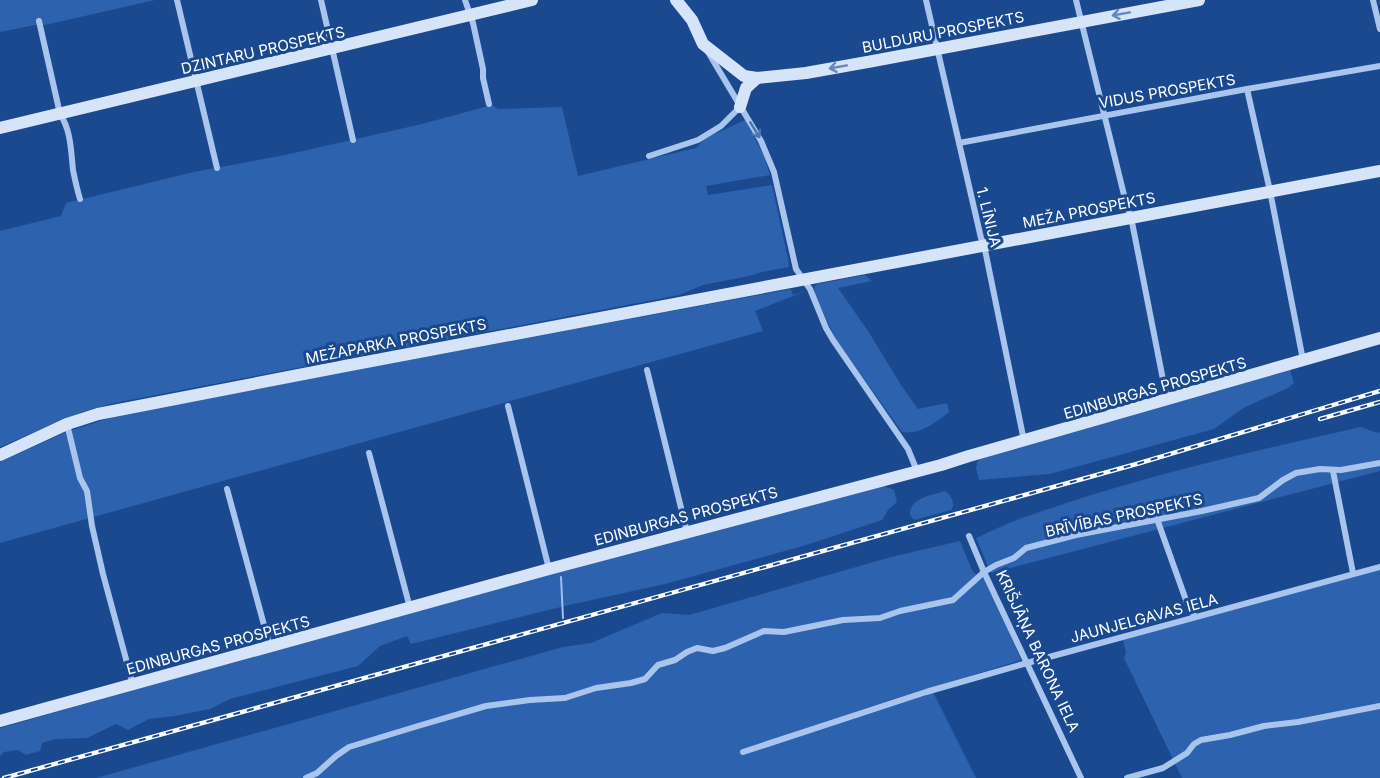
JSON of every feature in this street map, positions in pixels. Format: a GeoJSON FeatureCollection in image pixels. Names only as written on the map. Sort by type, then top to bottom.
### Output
{"type":"FeatureCollection","features":[{"type":"Feature","properties":{"kind":"street"},"geometry":{"type":"LineString","coordinates":[[177,0],[216,168]]}},
{"type":"Feature","properties":{"kind":"street"},"geometry":{"type":"LineString","coordinates":[[321,0],[353,140]]}},
{"type":"Feature","properties":{"kind":"street"},"geometry":{"type":"LineString","coordinates":[[465,0],[473,23],[489,104]]}},
{"type":"Feature","properties":{"kind":"street","name":"DZINTARU PROSPEKTS"},"geometry":{"type":"LineString","coordinates":[[0,128],[532,0]]}},
{"type":"Feature","properties":{"kind":"street"},"geometry":{"type":"LineString","coordinates":[[676,0],[692,20],[702,44],[761,141],[774,172],[796,269],[810,289],[832,340],[909,452],[917,471]]}},
{"type":"Feature","properties":{"kind":"street","name":"1. LĪNIJA"},"geometry":{"type":"LineString","coordinates":[[926,0],[984,245],[1024,441]]}},
{"type":"Feature","properties":{"kind":"street"},"geometry":{"type":"LineString","coordinates":[[1076,0],[1131,217],[1167,400]]}},
{"type":"Feature","properties":{"kind":"street","name":"BULDURU PROSPEKTS"},"geometry":{"type":"LineString","coordinates":[[702,44],[744,76],[758,78],[806,73],[1199,0]]}},
{"type":"Feature","properties":{"kind":"street"},"geometry":{"type":"LineString","coordinates":[[1373,0],[1380,29]]}},
{"type":"Feature","properties":{"kind":"street"},"geometry":{"type":"LineString","coordinates":[[39,21],[60,114],[66,123],[73,171],[80,199]]}},
{"type":"Feature","properties":{"kind":"street","name":"VIDUS PROSPEKTS"},"geometry":{"type":"LineString","coordinates":[[959,143],[1380,66]]}},
{"type":"Feature","properties":{"kind":"street"},"geometry":{"type":"LineString","coordinates":[[649,156],[698,140],[721,126],[740,107],[746,88],[758,78]]}},
{"type":"Feature","properties":{"kind":"street"},"geometry":{"type":"LineString","coordinates":[[1246,89],[1270,191],[1303,360]]}},
{"type":"Feature","properties":{"kind":"street","name":"MEŽA PROSPEKTS"},"geometry":{"type":"LineString","coordinates":[[804,280],[1380,171]]}},
{"type":"Feature","properties":{"kind":"street","name":"MEŽAPARKA PROSPEKTS"},"geometry":{"type":"LineString","coordinates":[[0,455],[67,424],[98,414],[804,280]]}},
{"type":"Feature","properties":{"kind":"street","name":"EDINBURGAS PROSPEKTS"},"geometry":{"type":"LineString","coordinates":[[0,721],[549,568],[917,471],[1380,338]]}},
{"type":"Feature","properties":{"kind":"street"},"geometry":{"type":"LineString","coordinates":[[647,370],[687,532]]}},
{"type":"Feature","properties":{"kind":"street"},"geometry":{"type":"LineString","coordinates":[[508,406],[549,568]]}},
{"type":"Feature","properties":{"kind":"street"},"geometry":{"type":"LineString","coordinates":[[67,424],[80,477],[87,491],[92,526],[133,685]]}},
{"type":"Feature","properties":{"kind":"street"},"geometry":{"type":"LineString","coordinates":[[369,453],[410,608]]}},
{"type":"Feature","properties":{"kind":"street","name":"BRĪVĪBAS PROSPEKTS"},"geometry":{"type":"LineString","coordinates":[[306,778],[317,773],[349,747],[486,706],[565,698],[596,688],[645,680],[658,664],[675,660],[687,652],[697,648],[713,651],[725,648],[764,631],[784,632],[843,620],[880,618],[900,611],[953,600],[984,572],[1014,558],[1026,549],[1076,535],[1259,498],[1296,473],[1320,469],[1333,471],[1380,463]]}},
{"type":"Feature","properties":{"kind":"street"},"geometry":{"type":"LineString","coordinates":[[1333,471],[1353,573]]}},
{"type":"Feature","properties":{"kind":"street"},"geometry":{"type":"LineString","coordinates":[[227,489],[270,647]]}},
{"type":"Feature","properties":{"kind":"street"},"geometry":{"type":"LineString","coordinates":[[1157,519],[1187,603],[1195,617]]}},
{"type":"Feature","properties":{"kind":"street","name":"KRIŠJĀŅA BARONA IELA"},"geometry":{"type":"LineString","coordinates":[[969,536],[1081,778]]}},
{"type":"Feature","properties":{"kind":"street","name":"JAUNJELGAVAS IELA"},"geometry":{"type":"LineString","coordinates":[[743,752],[926,692],[1380,567]]}},
{"type":"Feature","properties":{"kind":"street"},"geometry":{"type":"LineString","coordinates":[[1127,778],[1163,768],[1187,753],[1194,744],[1201,740],[1380,705]]}},
{"type":"Feature","properties":{"kind":"shaded area"},"geometry":{"type":"Polygon","coordinates":[[[0,0],[155,0],[45,25],[0,32],[0,0]]]}},
{"type":"Feature","properties":{"kind":"shaded area"},"geometry":{"type":"Polygon","coordinates":[[[492,105],[498,109],[562,107],[578,176],[696,148],[706,138],[745,120],[764,156],[770,175],[706,186],[708,195],[772,185],[789,267],[703,285],[679,295],[114,403],[82,412],[0,447],[0,231],[61,216],[66,203],[194,172],[285,155],[422,124],[492,105]]]}},
{"type":"Feature","properties":{"kind":"shaded area"},"geometry":{"type":"Polygon","coordinates":[[[865,275],[872,281],[838,288],[918,409],[947,403],[949,412],[921,430],[902,432],[837,341],[816,298],[814,288],[817,284],[865,275]]]}},
{"type":"Feature","properties":{"kind":"shaded area"},"geometry":{"type":"Polygon","coordinates":[[[791,289],[793,295],[806,291],[755,311],[763,331],[0,543],[0,462],[66,432],[128,412],[791,289]]]}},
{"type":"Feature","properties":{"kind":"shaded area"},"geometry":{"type":"Polygon","coordinates":[[[1289,367],[1294,383],[1288,388],[1245,407],[1214,429],[1050,474],[979,480],[976,468],[980,459],[1289,367]]]}},
{"type":"Feature","properties":{"kind":"shaded area"},"geometry":{"type":"Polygon","coordinates":[[[1361,427],[1380,432],[1380,471],[991,573],[976,538],[1024,517],[1153,477],[1361,427]]]}},
{"type":"Feature","properties":{"kind":"shaded area"},"geometry":{"type":"Polygon","coordinates":[[[881,485],[894,490],[897,502],[882,520],[803,546],[665,584],[411,644],[407,636],[380,646],[358,666],[230,699],[210,709],[149,719],[128,730],[116,724],[87,738],[55,739],[42,743],[40,751],[26,755],[18,750],[4,752],[0,756],[0,728],[393,617],[881,485]]]}},
{"type":"Feature","properties":{"kind":"shaded area"},"geometry":{"type":"Polygon","coordinates":[[[945,491],[952,500],[951,510],[914,520],[910,515],[917,501],[945,491]]]}},
{"type":"Feature","properties":{"kind":"shaded area"},"geometry":{"type":"Polygon","coordinates":[[[960,541],[972,570],[978,577],[984,572],[1021,660],[931,688],[976,778],[96,778],[563,647],[591,643],[662,613],[689,615],[891,557],[960,541]]]}},
{"type":"Feature","properties":{"kind":"shaded area"},"geometry":{"type":"Polygon","coordinates":[[[1380,567],[1380,778],[1182,778],[1124,658],[1126,653],[1123,640],[1380,567]]]}},
{"type":"Feature","properties":{"kind":"waterway"},"geometry":{"type":"LineString","coordinates":[[561,577],[563,618]]}},
{"type":"Feature","properties":{"kind":"railway"},"geometry":{"type":"LineString","coordinates":[[4,778],[1140,463],[1380,391]]}},
{"type":"Feature","properties":{"kind":"railway"},"geometry":{"type":"LineString","coordinates":[[1320,419],[1380,402]]}}]}
